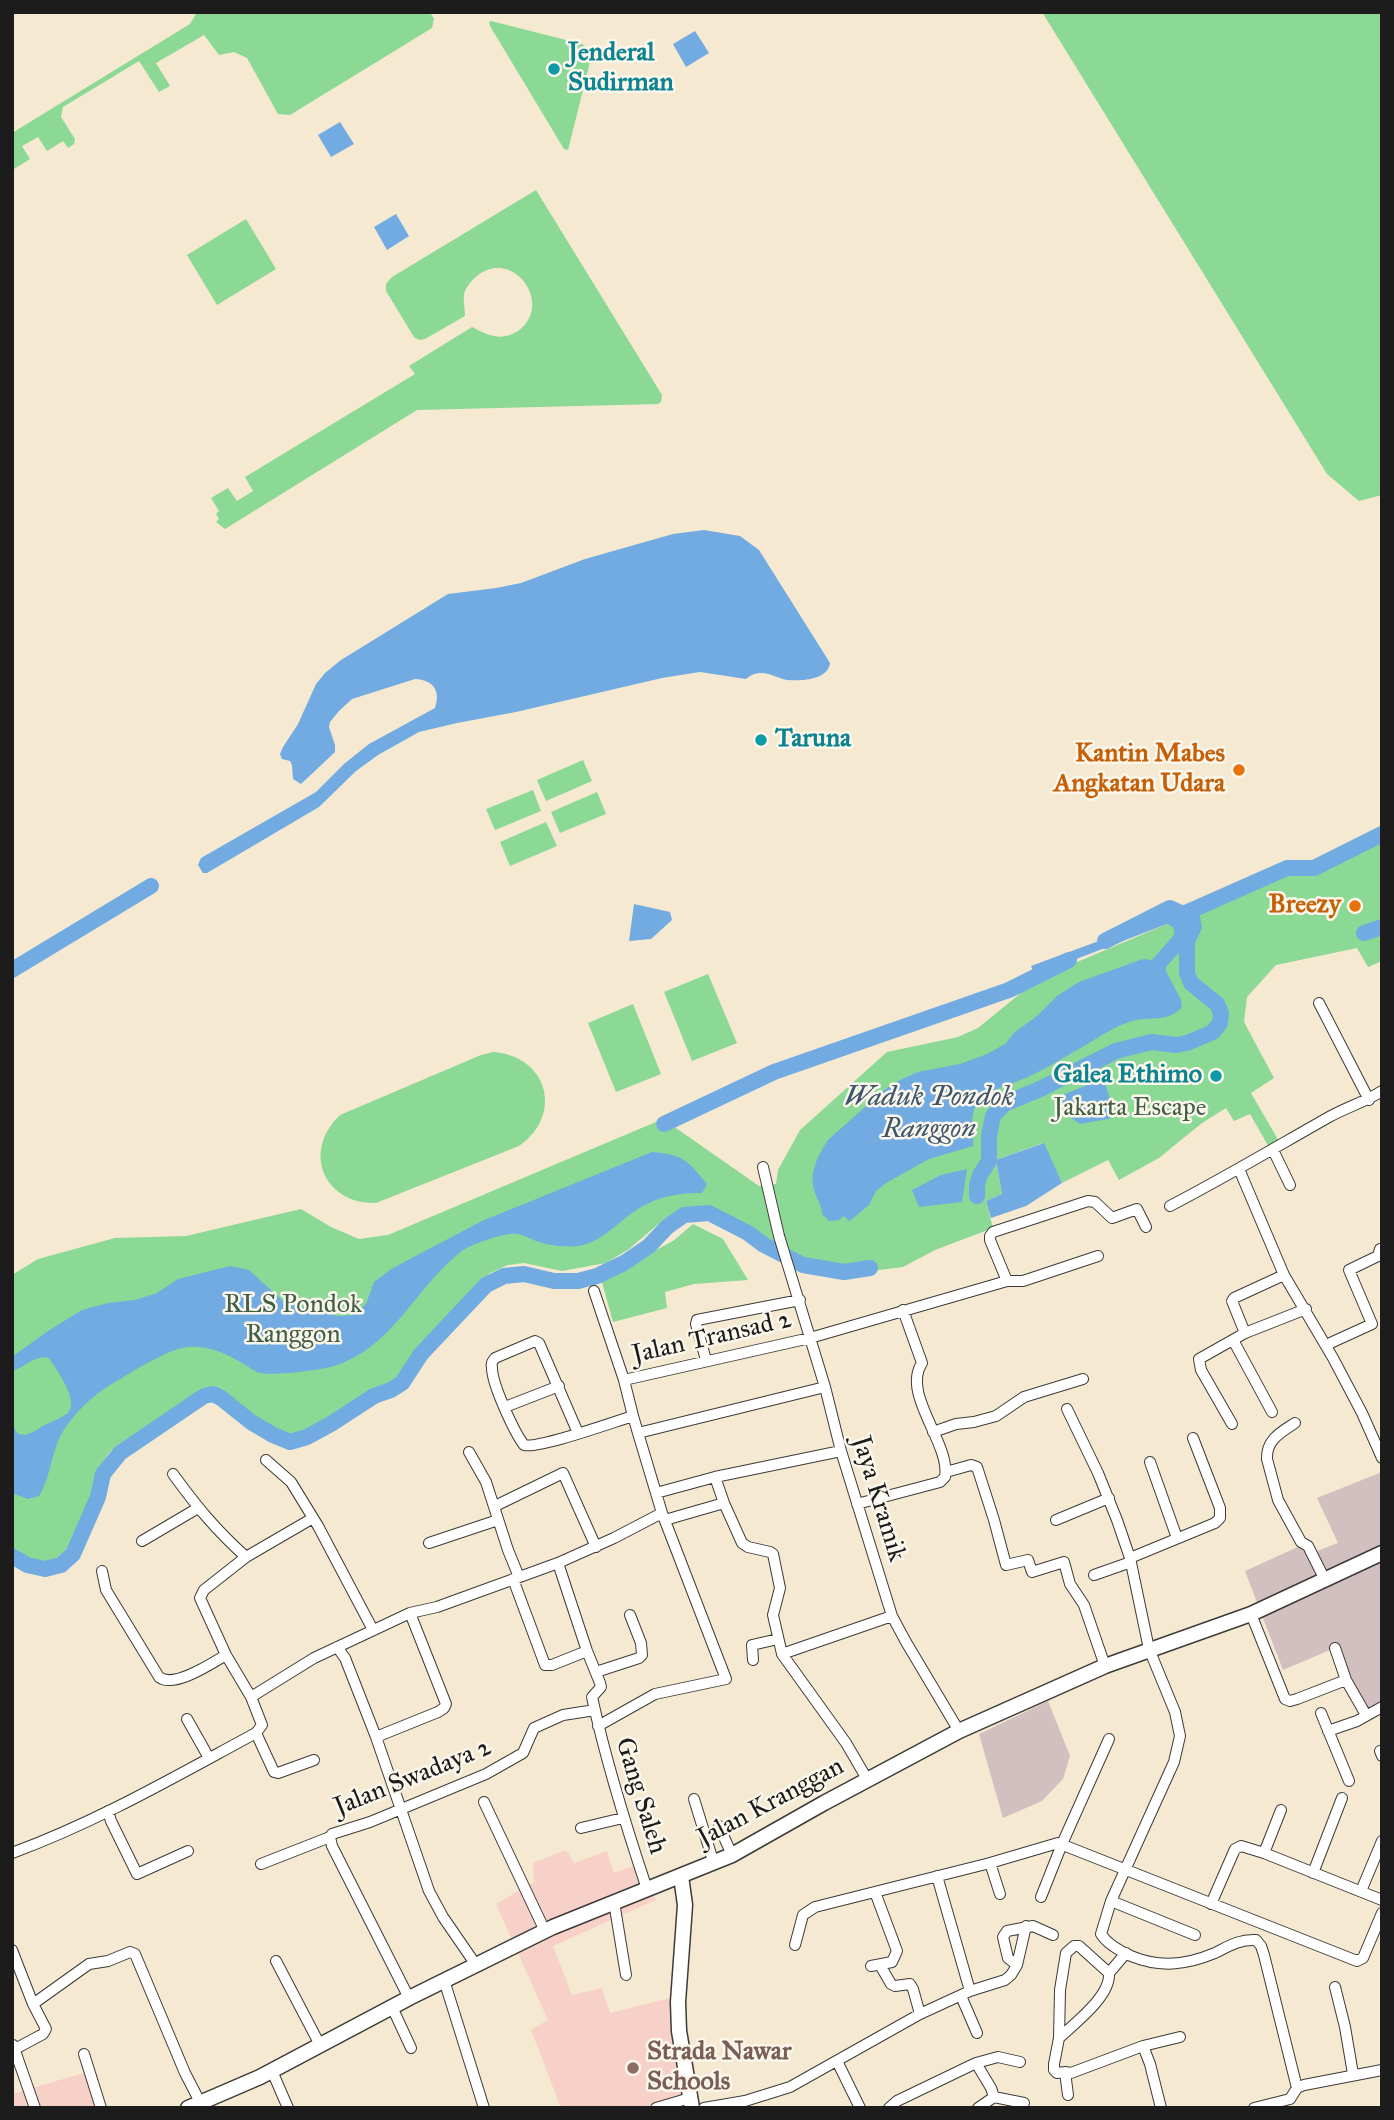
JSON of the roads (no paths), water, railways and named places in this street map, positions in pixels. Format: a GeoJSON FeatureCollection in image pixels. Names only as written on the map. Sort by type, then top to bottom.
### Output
{"type":"FeatureCollection","features":[{"type":"Feature","properties":{"kind":"main road","name":"Jalan Kranggan"},"geometry":{"type":"LineString","coordinates":[[194,2105],[272,2071],[444,1980],[545,1931],[714,1864],[960,1731],[1105,1666],[1251,1614],[1382,1553]]}},
{"type":"Feature","properties":{"kind":"main road"},"geometry":{"type":"LineString","coordinates":[[681,1876],[685,1905],[678,2011],[691,2103]]}},
{"type":"Feature","properties":{"kind":"street"},"geometry":{"type":"LineString","coordinates":[[1319,1003],[1369,1100]]}},
{"type":"Feature","properties":{"kind":"street"},"geometry":{"type":"LineString","coordinates":[[1170,1206],[1338,1112],[1369,1100],[1382,1091]]}},
{"type":"Feature","properties":{"kind":"street"},"geometry":{"type":"LineString","coordinates":[[1273,1150],[1290,1185]]}},
{"type":"Feature","properties":{"kind":"street","name":"Jaya Kramik"},"geometry":{"type":"LineString","coordinates":[[763,1167],[841,1451],[892,1616],[960,1731]]}},
{"type":"Feature","properties":{"kind":"street"},"geometry":{"type":"LineString","coordinates":[[1239,1169],[1284,1275],[1326,1345],[1382,1457]]}},
{"type":"Feature","properties":{"kind":"street"},"geometry":{"type":"LineString","coordinates":[[1007,1281],[990,1240],[993,1232],[1088,1201],[1095,1202],[1112,1218],[1137,1209],[1146,1227]]}},
{"type":"Feature","properties":{"kind":"street"},"geometry":{"type":"LineString","coordinates":[[1326,1345],[1372,1324],[1349,1270],[1378,1256],[1380,1249]]}},
{"type":"Feature","properties":{"kind":"street","name":"Jalan Transad 2"},"geometry":{"type":"LineString","coordinates":[[624,1380],[810,1338],[1007,1281],[1023,1281],[1098,1256]]}},
{"type":"Feature","properties":{"kind":"street"},"geometry":{"type":"LineString","coordinates":[[1245,1333],[1232,1304],[1234,1298],[1284,1275]]}},
{"type":"Feature","properties":{"kind":"street"},"geometry":{"type":"LineString","coordinates":[[594,1291],[624,1380],[663,1517]]}},
{"type":"Feature","properties":{"kind":"street"},"geometry":{"type":"LineString","coordinates":[[706,1360],[697,1320],[800,1300]]}},
{"type":"Feature","properties":{"kind":"street"},"geometry":{"type":"LineString","coordinates":[[1232,1424],[1198,1363],[1202,1357],[1245,1333],[1306,1309]]}},
{"type":"Feature","properties":{"kind":"street"},"geometry":{"type":"LineString","coordinates":[[857,1504],[940,1482],[945,1477],[944,1457],[922,1406],[916,1380],[922,1363],[903,1310]]}},
{"type":"Feature","properties":{"kind":"street"},"geometry":{"type":"LineString","coordinates":[[1233,1340],[1272,1412]]}},
{"type":"Feature","properties":{"kind":"street"},"geometry":{"type":"LineString","coordinates":[[578,1433],[542,1347],[535,1341],[492,1361],[492,1370],[505,1407],[521,1442],[527,1446],[578,1433],[633,1416]]}},
{"type":"Feature","properties":{"kind":"street"},"geometry":{"type":"LineString","coordinates":[[933,1432],[996,1416],[1024,1397],[1083,1379]]}},
{"type":"Feature","properties":{"kind":"street"},"geometry":{"type":"LineString","coordinates":[[505,1407],[559,1385]]}},
{"type":"Feature","properties":{"kind":"street"},"geometry":{"type":"LineString","coordinates":[[638,1433],[825,1387]]}},
{"type":"Feature","properties":{"kind":"street"},"geometry":{"type":"LineString","coordinates":[[1067,1409],[1109,1497],[1130,1560],[1149,1649],[1175,1712],[1180,1736],[1174,1762],[1111,1902],[1101,1934],[1105,1941],[1126,1953],[1144,1961],[1164,1965],[1180,1964],[1216,1952],[1232,1943],[1256,1940],[1264,1955],[1297,2088],[1291,2104],[1254,2108]]}},
{"type":"Feature","properties":{"kind":"street"},"geometry":{"type":"LineString","coordinates":[[1295,1423],[1273,1439],[1266,1453],[1267,1459],[1278,1500],[1300,1539],[1308,1546],[1325,1580]]}},
{"type":"Feature","properties":{"kind":"street"},"geometry":{"type":"LineString","coordinates":[[1094,1575],[1215,1523],[1221,1514],[1193,1438]]}},
{"type":"Feature","properties":{"kind":"street"},"geometry":{"type":"LineString","coordinates":[[656,1493],[715,1477],[841,1451]]}},
{"type":"Feature","properties":{"kind":"street"},"geometry":{"type":"LineString","coordinates":[[469,1452],[486,1482],[495,1506],[545,1665],[552,1665],[587,1651]]}},
{"type":"Feature","properties":{"kind":"street"},"geometry":{"type":"LineString","coordinates":[[266,1460],[291,1482],[373,1630]]}},
{"type":"Feature","properties":{"kind":"street"},"geometry":{"type":"LineString","coordinates":[[1150,1462],[1177,1538]]}},
{"type":"Feature","properties":{"kind":"street"},"geometry":{"type":"LineString","coordinates":[[946,1472],[971,1465],[977,1467],[1006,1564],[1028,1560],[1031,1572],[1064,1562],[1070,1584],[1084,1605],[1105,1666]]}},
{"type":"Feature","properties":{"kind":"street"},"geometry":{"type":"LineString","coordinates":[[173,1474],[198,1508],[246,1558]]}},
{"type":"Feature","properties":{"kind":"street"},"geometry":{"type":"LineString","coordinates":[[495,1506],[563,1474],[596,1547]]}},
{"type":"Feature","properties":{"kind":"street"},"geometry":{"type":"LineString","coordinates":[[715,1477],[743,1543],[773,1554],[780,1588],[772,1615],[782,1654],[846,1743],[867,1779]]}},
{"type":"Feature","properties":{"kind":"street"},"geometry":{"type":"LineString","coordinates":[[1056,1520],[1109,1497]]}},
{"type":"Feature","properties":{"kind":"street"},"geometry":{"type":"LineString","coordinates":[[251,1697],[314,1658],[410,1614],[437,1607],[558,1563],[663,1517],[724,1503]]}},
{"type":"Feature","properties":{"kind":"street"},"geometry":{"type":"LineString","coordinates":[[142,1541],[198,1508]]}},
{"type":"Feature","properties":{"kind":"street","name":"Gang Saleh"},"geometry":{"type":"LineString","coordinates":[[647,1889],[623,1818],[598,1726],[655,1694],[726,1679],[663,1517]]}},
{"type":"Feature","properties":{"kind":"street"},"geometry":{"type":"LineString","coordinates":[[12,1853],[41,1843],[108,1811],[256,1733],[262,1725],[251,1697],[226,1655],[202,1605],[200,1595],[246,1558],[313,1518]]}},
{"type":"Feature","properties":{"kind":"street"},"geometry":{"type":"LineString","coordinates":[[429,1543],[498,1520]]}},
{"type":"Feature","properties":{"kind":"street"},"geometry":{"type":"LineString","coordinates":[[558,1563],[601,1687],[592,1697],[598,1726]]}},
{"type":"Feature","properties":{"kind":"street"},"geometry":{"type":"LineString","coordinates":[[102,1571],[106,1590],[164,1681],[200,1670],[226,1655]]}},
{"type":"Feature","properties":{"kind":"street"},"geometry":{"type":"LineString","coordinates":[[376,1737],[438,1712],[446,1704],[410,1614]]}},
{"type":"Feature","properties":{"kind":"street"},"geometry":{"type":"LineString","coordinates":[[1251,1614],[1285,1699],[1297,1699],[1346,1680]]}},
{"type":"Feature","properties":{"kind":"street"},"geometry":{"type":"LineString","coordinates":[[596,1672],[642,1655],[641,1643],[630,1615]]}},
{"type":"Feature","properties":{"kind":"street"},"geometry":{"type":"LineString","coordinates":[[782,1654],[892,1616]]}},
{"type":"Feature","properties":{"kind":"street"},"geometry":{"type":"LineString","coordinates":[[753,1660],[752,1645],[778,1639]]}},
{"type":"Feature","properties":{"kind":"street"},"geometry":{"type":"LineString","coordinates":[[337,1647],[345,1658],[376,1737],[429,1891],[443,1917],[476,1965]]}},
{"type":"Feature","properties":{"kind":"street"},"geometry":{"type":"LineString","coordinates":[[1335,1648],[1346,1680],[1366,1715]]}},
{"type":"Feature","properties":{"kind":"street"},"geometry":{"type":"LineString","coordinates":[[1328,1731],[1357,1721],[1382,1707]]}},
{"type":"Feature","properties":{"kind":"street","name":"Jalan Swadaya 2"},"geometry":{"type":"LineString","coordinates":[[409,1998],[332,1846],[330,1837],[486,1774],[523,1753],[534,1728],[563,1714],[594,1710]]}},
{"type":"Feature","properties":{"kind":"street"},"geometry":{"type":"LineString","coordinates":[[1321,1713],[1349,1781]]}},
{"type":"Feature","properties":{"kind":"street"},"geometry":{"type":"LineString","coordinates":[[187,1719],[209,1758]]}},
{"type":"Feature","properties":{"kind":"street"},"geometry":{"type":"LineString","coordinates":[[256,1733],[274,1772],[278,1773],[314,1760]]}},
{"type":"Feature","properties":{"kind":"street"},"geometry":{"type":"LineString","coordinates":[[1041,1897],[1109,1739]]}},
{"type":"Feature","properties":{"kind":"street"},"geometry":{"type":"LineString","coordinates":[[1313,1873],[1342,1798]]}},
{"type":"Feature","properties":{"kind":"street"},"geometry":{"type":"LineString","coordinates":[[694,1800],[714,1864]]}},
{"type":"Feature","properties":{"kind":"street"},"geometry":{"type":"LineString","coordinates":[[484,1802],[545,1931]]}},
{"type":"Feature","properties":{"kind":"street"},"geometry":{"type":"LineString","coordinates":[[1264,1853],[1281,1810]]}},
{"type":"Feature","properties":{"kind":"street"},"geometry":{"type":"LineString","coordinates":[[108,1811],[137,1874],[188,1850]]}},
{"type":"Feature","properties":{"kind":"street"},"geometry":{"type":"LineString","coordinates":[[581,1828],[623,1818]]}},
{"type":"Feature","properties":{"kind":"street"},"geometry":{"type":"LineString","coordinates":[[719,1826],[732,1855]]}},
{"type":"Feature","properties":{"kind":"street"},"geometry":{"type":"LineString","coordinates":[[261,1864],[330,1837]]}},
{"type":"Feature","properties":{"kind":"street"},"geometry":{"type":"LineString","coordinates":[[1361,1891],[1382,1841]]}},
{"type":"Feature","properties":{"kind":"street"},"geometry":{"type":"LineString","coordinates":[[795,1945],[803,1915],[815,1908],[990,1863],[1048,1844],[1062,1844],[1357,1961],[1363,1958],[1382,1913]]}},
{"type":"Feature","properties":{"kind":"street"},"geometry":{"type":"LineString","coordinates":[[1212,1905],[1237,1847],[1245,1846],[1382,1900]]}},
{"type":"Feature","properties":{"kind":"street"},"geometry":{"type":"LineString","coordinates":[[990,1863],[1000,1895]]}},
{"type":"Feature","properties":{"kind":"street"},"geometry":{"type":"LineString","coordinates":[[937,1875],[977,2033]]}},
{"type":"Feature","properties":{"kind":"street"},"geometry":{"type":"LineString","coordinates":[[875,1892],[897,1951],[892,1962],[875,1966],[891,1984],[910,1984],[920,2014]]}},
{"type":"Feature","properties":{"kind":"street"},"geometry":{"type":"LineString","coordinates":[[614,1902],[626,1975]]}},
{"type":"Feature","properties":{"kind":"street"},"geometry":{"type":"LineString","coordinates":[[1111,1902],[1195,1935]]}},
{"type":"Feature","properties":{"kind":"street"},"geometry":{"type":"LineString","coordinates":[[1017,1965],[1008,1958],[1003,1937],[1007,1931],[1026,1926],[1038,1927],[1053,1934]]}},
{"type":"Feature","properties":{"kind":"street"},"geometry":{"type":"LineString","coordinates":[[704,2108],[745,2101],[790,2087],[920,2014],[1005,1980],[1017,1965],[1026,1926]]}},
{"type":"Feature","properties":{"kind":"street"},"geometry":{"type":"LineString","coordinates":[[1059,2038],[1084,2014],[1105,1990],[1110,1980],[1109,1973],[1079,1946],[1074,1946],[1064,1958],[1059,2038],[1054,2070],[1057,2073],[1071,2073],[1143,2046],[1180,2037]]}},
{"type":"Feature","properties":{"kind":"street"},"geometry":{"type":"LineString","coordinates":[[12,1950],[46,2032],[14,2051],[35,2108]]}},
{"type":"Feature","properties":{"kind":"street"},"geometry":{"type":"LineString","coordinates":[[33,2004],[89,1964],[108,1961],[130,1952],[135,1954],[184,2073],[194,2105]]}},
{"type":"Feature","properties":{"kind":"street"},"geometry":{"type":"LineString","coordinates":[[1109,1973],[1126,1953]]}},
{"type":"Feature","properties":{"kind":"street"},"geometry":{"type":"LineString","coordinates":[[276,1961],[320,2045]]}},
{"type":"Feature","properties":{"kind":"street"},"geometry":{"type":"LineString","coordinates":[[444,1980],[484,2108]]}},
{"type":"Feature","properties":{"kind":"street"},"geometry":{"type":"LineString","coordinates":[[1335,1987],[1353,2074]]}},
{"type":"Feature","properties":{"kind":"street"},"geometry":{"type":"LineString","coordinates":[[392,2007],[411,2048]]}},
{"type":"Feature","properties":{"kind":"street"},"geometry":{"type":"LineString","coordinates":[[1143,2046],[1161,2108]]}},
{"type":"Feature","properties":{"kind":"street"},"geometry":{"type":"LineString","coordinates":[[83,2054],[101,2108]]}},
{"type":"Feature","properties":{"kind":"street"},"geometry":{"type":"LineString","coordinates":[[889,2108],[897,2101],[976,2063],[998,2057],[1020,2062]]}},
{"type":"Feature","properties":{"kind":"street"},"geometry":{"type":"LineString","coordinates":[[837,2061],[860,2108]]}},
{"type":"Feature","properties":{"kind":"street"},"geometry":{"type":"LineString","coordinates":[[976,2063],[991,2088],[992,2102]]}},
{"type":"Feature","properties":{"kind":"street"},"geometry":{"type":"LineString","coordinates":[[1297,2088],[1382,2070]]}},
{"type":"Feature","properties":{"kind":"street"},"geometry":{"type":"LineString","coordinates":[[272,2071],[288,2108]]}},
{"type":"Feature","properties":{"kind":"street"},"geometry":{"type":"LineString","coordinates":[[1065,2071],[1068,2095]]}},
{"type":"Feature","properties":{"kind":"street"},"geometry":{"type":"LineString","coordinates":[[978,2108],[992,2102],[1024,2103]]}},
{"type":"Feature","properties":{"kind":"street"},"geometry":{"type":"LineString","coordinates":[[656,2108],[691,2103]]}},
{"type":"Feature","properties":{"kind":"water"},"geometry":{"type":"Polygon","coordinates":[[[695,31],[709,53],[686,67],[673,44],[695,31]]]}},
{"type":"Feature","properties":{"kind":"water"},"geometry":{"type":"Polygon","coordinates":[[[340,122],[354,144],[331,157],[318,135],[340,122]]]}},
{"type":"Feature","properties":{"kind":"water"},"geometry":{"type":"Polygon","coordinates":[[[396,214],[409,236],[387,250],[374,227],[396,214]]]}},
{"type":"Feature","properties":{"kind":"water"},"geometry":{"type":"Polygon","coordinates":[[[704,530],[740,536],[759,550],[830,663],[825,673],[807,680],[794,680],[765,673],[746,679],[700,672],[419,732],[356,771],[319,807],[203,873],[198,865],[201,858],[316,792],[369,744],[435,708],[437,696],[434,687],[427,681],[415,679],[352,699],[330,722],[335,752],[301,784],[293,779],[290,761],[282,759],[280,754],[298,724],[316,684],[341,660],[448,594],[521,583],[585,559],[673,534],[704,530]]]}},
{"type":"Feature","properties":{"kind":"water","name":"Waduk Pondok Ranggon"},"geometry":{"type":"Polygon","coordinates":[[[1221,891],[1224,896],[1199,911],[1202,928],[1191,951],[1182,949],[1166,967],[1181,1000],[1182,1007],[1177,1012],[1119,1026],[1043,1069],[988,1094],[980,1100],[974,1111],[973,1146],[929,1159],[886,1183],[876,1191],[869,1205],[849,1221],[844,1216],[839,1220],[829,1221],[822,1214],[813,1186],[815,1165],[821,1152],[828,1140],[884,1090],[918,1072],[960,1064],[987,1054],[1005,1044],[1057,996],[1079,982],[1143,959],[1152,960],[1174,935],[1174,929],[1167,924],[1035,975],[1031,966],[1172,914],[1221,891]]]}},
{"type":"Feature","properties":{"kind":"water"},"geometry":{"type":"Polygon","coordinates":[[[634,904],[670,912],[672,920],[651,939],[629,941],[634,904]]]}},
{"type":"Feature","properties":{"kind":"water"},"geometry":{"type":"Polygon","coordinates":[[[1105,1083],[1112,1117],[1080,1124],[1058,1109],[1055,1098],[1090,1084],[1105,1083]]]}},
{"type":"Feature","properties":{"kind":"water"},"geometry":{"type":"Polygon","coordinates":[[[1044,1143],[1062,1183],[1026,1206],[991,1218],[986,1201],[1002,1194],[996,1160],[1044,1143]]]}},
{"type":"Feature","properties":{"kind":"water"},"geometry":{"type":"Polygon","coordinates":[[[652,1152],[678,1157],[689,1164],[707,1184],[702,1193],[674,1195],[648,1203],[601,1237],[579,1246],[550,1245],[512,1234],[473,1245],[446,1265],[403,1315],[372,1345],[355,1357],[334,1366],[267,1374],[216,1350],[187,1347],[169,1353],[107,1387],[79,1411],[58,1441],[39,1496],[28,1499],[12,1493],[12,1424],[18,1434],[31,1433],[68,1413],[71,1401],[66,1385],[49,1358],[35,1359],[12,1371],[12,1357],[82,1310],[135,1300],[157,1293],[178,1279],[230,1266],[249,1270],[283,1301],[337,1316],[353,1315],[366,1304],[374,1282],[393,1268],[482,1221],[652,1152]]]}},
{"type":"Feature","properties":{"kind":"water"},"geometry":{"type":"Polygon","coordinates":[[[967,1169],[962,1202],[919,1207],[912,1190],[941,1175],[967,1169]]]}},
{"type":"Feature","properties":{"kind":"waterway"},"geometry":{"type":"LineString","coordinates":[[1105,941],[1170,908],[1183,914],[1287,868],[1314,868],[1382,834]]}},
{"type":"Feature","properties":{"kind":"waterway"},"geometry":{"type":"LineString","coordinates":[[12,970],[151,886]]}},
{"type":"Feature","properties":{"kind":"waterway"},"geometry":{"type":"LineString","coordinates":[[1364,933],[1382,927]]}},
{"type":"Feature","properties":{"kind":"waterway"},"geometry":{"type":"LineString","coordinates":[[977,1196],[980,1175],[989,1161],[989,1136],[993,1116],[1004,1104],[1116,1051],[1151,1042],[1176,1045],[1187,1043],[1213,1032],[1220,1023],[1221,1013],[1217,1004],[1191,983],[1187,973],[1187,931]]}},
{"type":"Feature","properties":{"kind":"waterway"},"geometry":{"type":"LineString","coordinates":[[664,1124],[774,1072],[1009,990],[1069,960]]}},
{"type":"Feature","properties":{"kind":"waterway"},"geometry":{"type":"LineString","coordinates":[[12,1556],[27,1565],[45,1569],[61,1565],[73,1554],[98,1497],[103,1474],[120,1453],[204,1396],[213,1394],[221,1398],[251,1422],[290,1442],[307,1437],[374,1396],[402,1383],[421,1354],[486,1285],[504,1276],[524,1274],[554,1281],[578,1281],[597,1276],[624,1263],[649,1246],[667,1227],[684,1215],[709,1213],[803,1265],[844,1272],[870,1268]]}},
{"type":"Feature","properties":{"kind":"place","name":"Jenderal Sudirman"},"geometry":{"type":"Point","coordinates":[554,69]}},
{"type":"Feature","properties":{"kind":"place","name":"Taruna"},"geometry":{"type":"Point","coordinates":[761,740]}},
{"type":"Feature","properties":{"kind":"place","name":"Kantin Mabes Angkatan Udara"},"geometry":{"type":"Point","coordinates":[1239,770]}},
{"type":"Feature","properties":{"kind":"place","name":"Breezy"},"geometry":{"type":"Point","coordinates":[1355,906]}},
{"type":"Feature","properties":{"kind":"place","name":"Galea Ethimo"},"geometry":{"type":"Point","coordinates":[1216,1076]}},
{"type":"Feature","properties":{"kind":"place","name":"Strada Nawar Schools"},"geometry":{"type":"Point","coordinates":[633,2068]}},
{"type":"Feature","properties":{"kind":"park label","name":"Jakarta Escape"},"geometry":{"type":"Point","coordinates":[1130,1109]}},
{"type":"Feature","properties":{"kind":"park label","name":"RLS Pondok Ranggon"},"geometry":{"type":"Point","coordinates":[293,1321]}}]}
